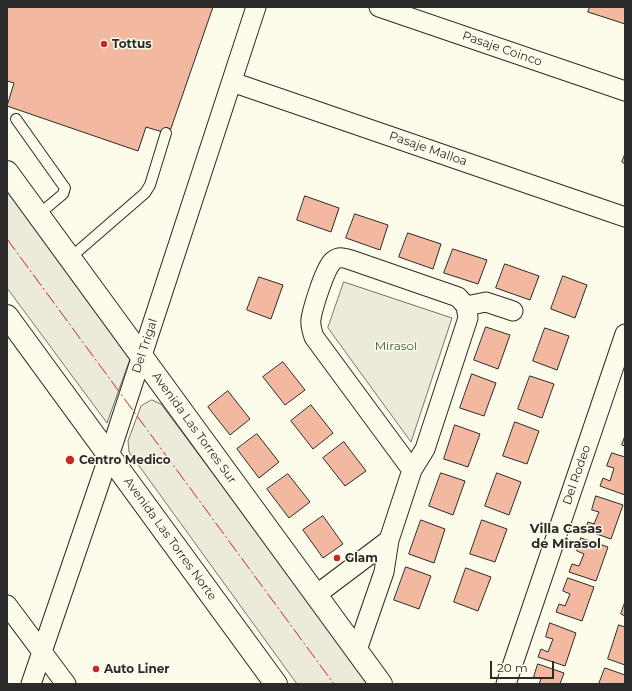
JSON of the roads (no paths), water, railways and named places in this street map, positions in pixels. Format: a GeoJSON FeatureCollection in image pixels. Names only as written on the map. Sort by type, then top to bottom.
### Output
{"type":"FeatureCollection","features":[{"type":"Feature","properties":{"kind":"street","name":"Del Trigal"},"geometry":{"type":"LineString","coordinates":[[31,684],[142,356],[256,7]]}},
{"type":"Feature","properties":{"kind":"street","name":"Pasaje Coinco"},"geometry":{"type":"LineString","coordinates":[[379,7],[625,91]]}},
{"type":"Feature","properties":{"kind":"street","name":"Pasaje Malloa"},"geometry":{"type":"LineString","coordinates":[[232,82],[625,217]]}},
{"type":"Feature","properties":{"kind":"street","name":"Avenida Las Torres Sur"},"geometry":{"type":"LineString","coordinates":[[7,172],[381,684]]}},
{"type":"Feature","properties":{"kind":"street"},"geometry":{"type":"LineString","coordinates":[[357,650],[384,572],[389,540],[412,470],[425,450],[468,318],[466,306],[458,297],[344,258],[337,259],[329,265],[313,311],[311,328],[314,337],[412,470]]}},
{"type":"Feature","properties":{"kind":"street"},"geometry":{"type":"LineString","coordinates":[[466,306],[486,302],[513,311]]}},
{"type":"Feature","properties":{"kind":"street","name":"Avenida Las Torres Norte"},"geometry":{"type":"LineString","coordinates":[[7,316],[276,684]]}},
{"type":"Feature","properties":{"kind":"street","name":"Del Rodeo"},"geometry":{"type":"LineString","coordinates":[[506,684],[624,339]]}},
{"type":"Feature","properties":{"kind":"street"},"geometry":{"type":"LineString","coordinates":[[316,595],[389,540]]}},
{"type":"Feature","properties":{"kind":"street"},"geometry":{"type":"LineString","coordinates":[[7,605],[66,684]]}},
{"type":"Feature","properties":{"kind":"lane"},"geometry":{"type":"LineString","coordinates":[[16,119],[65,188],[63,194],[38,215]]}},
{"type":"Feature","properties":{"kind":"lane"},"geometry":{"type":"LineString","coordinates":[[70,258],[145,193],[150,185],[166,133]]}},
{"type":"Feature","properties":{"kind":"place","name":"Tottus"},"geometry":{"type":"Point","coordinates":[104,44]}},
{"type":"Feature","properties":{"kind":"place","name":"Centro Medico"},"geometry":{"type":"Point","coordinates":[70,460]}},
{"type":"Feature","properties":{"kind":"place","name":"Glam"},"geometry":{"type":"Point","coordinates":[337,558]}},
{"type":"Feature","properties":{"kind":"place","name":"Auto Liner"},"geometry":{"type":"Point","coordinates":[96,669]}},
{"type":"Feature","properties":{"kind":"district","name":"Villa Casas de Mirasol"},"geometry":{"type":"Point","coordinates":[566,536]}},
{"type":"Feature","properties":{"kind":"park label","name":"Mirasol"},"geometry":{"type":"Point","coordinates":[396,346]}}]}
